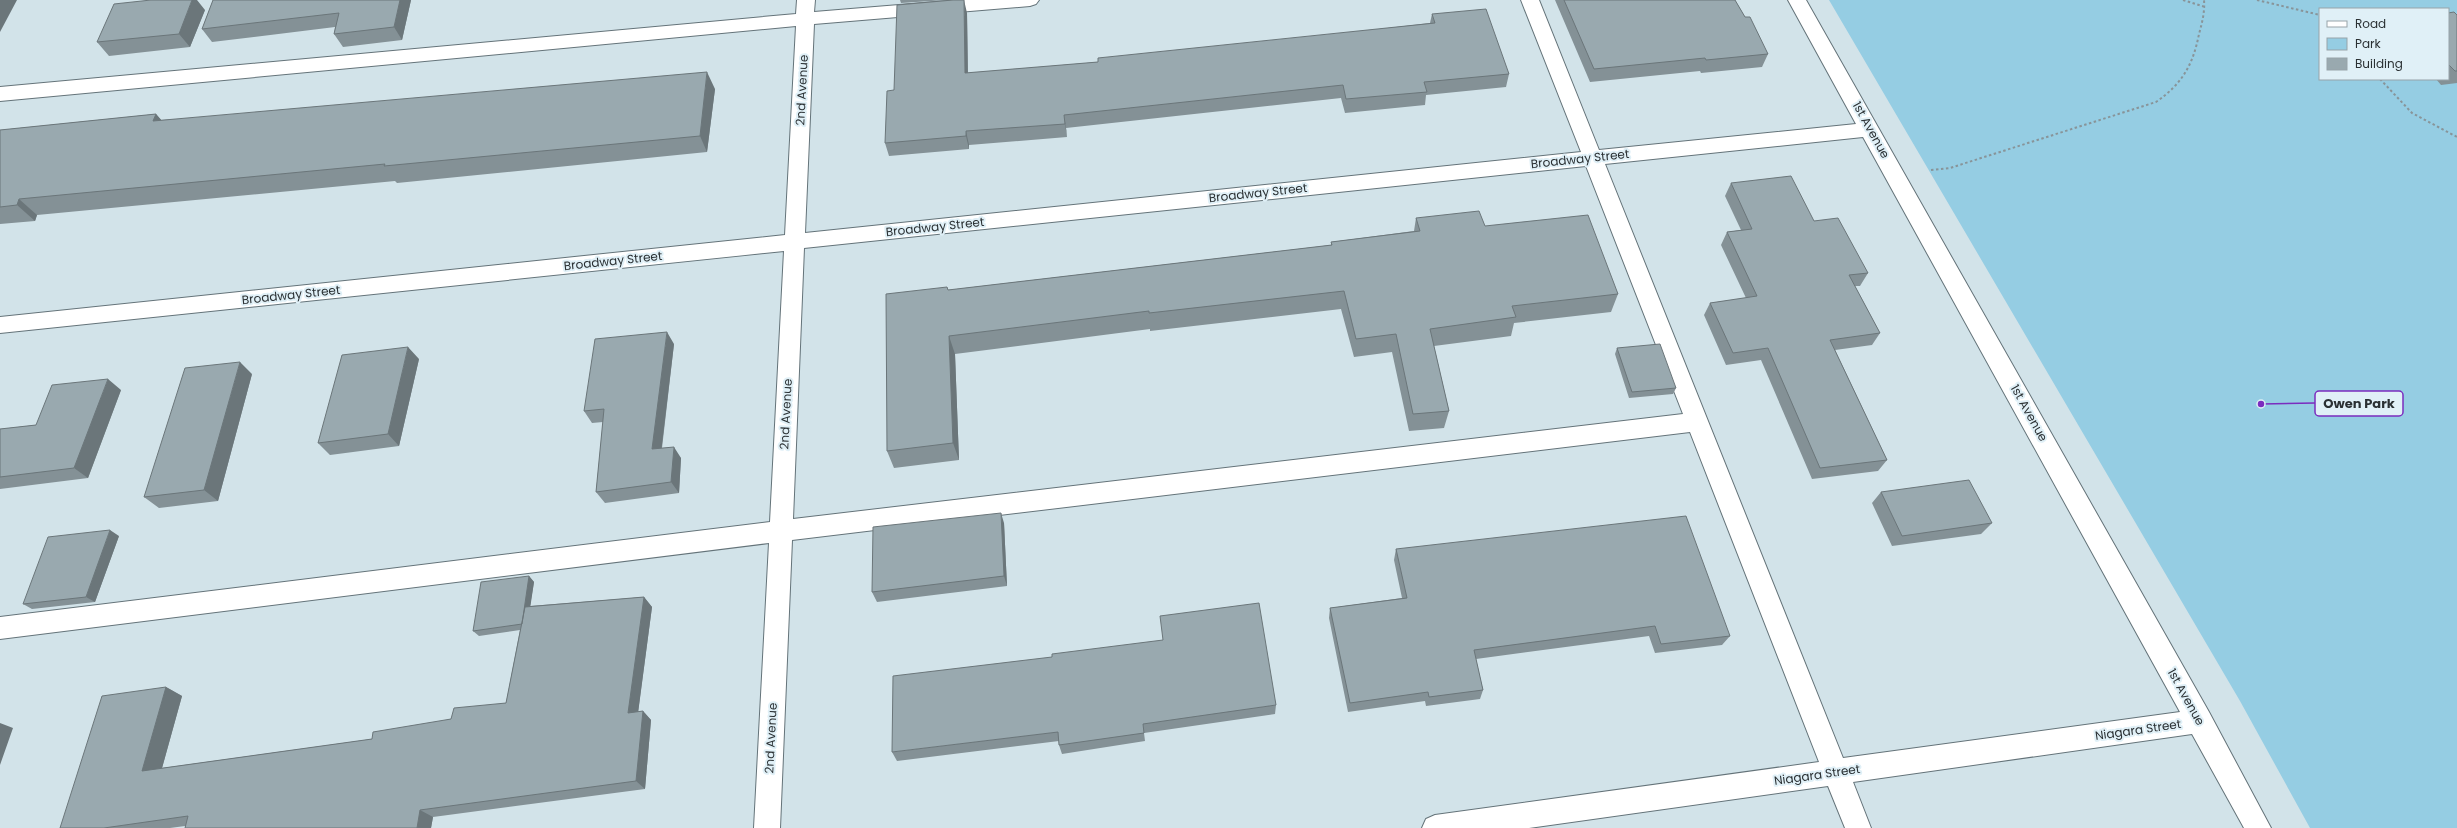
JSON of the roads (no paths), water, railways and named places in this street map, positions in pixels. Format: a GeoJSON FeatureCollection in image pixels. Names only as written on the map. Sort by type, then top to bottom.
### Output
{"type":"FeatureCollection","features":[{"type":"Feature","properties":{"kind":"street"},"geometry":{"type":"LineString","coordinates":[[0,94],[806,9],[1030,0]]}},
{"type":"Feature","properties":{"kind":"street"},"geometry":{"type":"LineString","coordinates":[[1530,0],[1858,828]]}},
{"type":"Feature","properties":{"kind":"street","name":"1st Avenue"},"geometry":{"type":"LineString","coordinates":[[1797,0],[1871,129],[2258,828]]}},
{"type":"Feature","properties":{"kind":"street","name":"2nd Avenue"},"geometry":{"type":"LineString","coordinates":[[767,828],[806,9]]}},
{"type":"Feature","properties":{"kind":"street","name":"Broadway Street"},"geometry":{"type":"LineString","coordinates":[[0,325],[1871,129]]}},
{"type":"Feature","properties":{"kind":"street"},"geometry":{"type":"LineString","coordinates":[[0,628],[781,531],[1697,422]]}},
{"type":"Feature","properties":{"kind":"street","name":"Niagara Street"},"geometry":{"type":"LineString","coordinates":[[1435,828],[2200,721]]}},
{"type":"Feature","properties":{"kind":"place","name":"Owen Park"},"geometry":{"type":"Point","coordinates":[2261,404]}}]}
